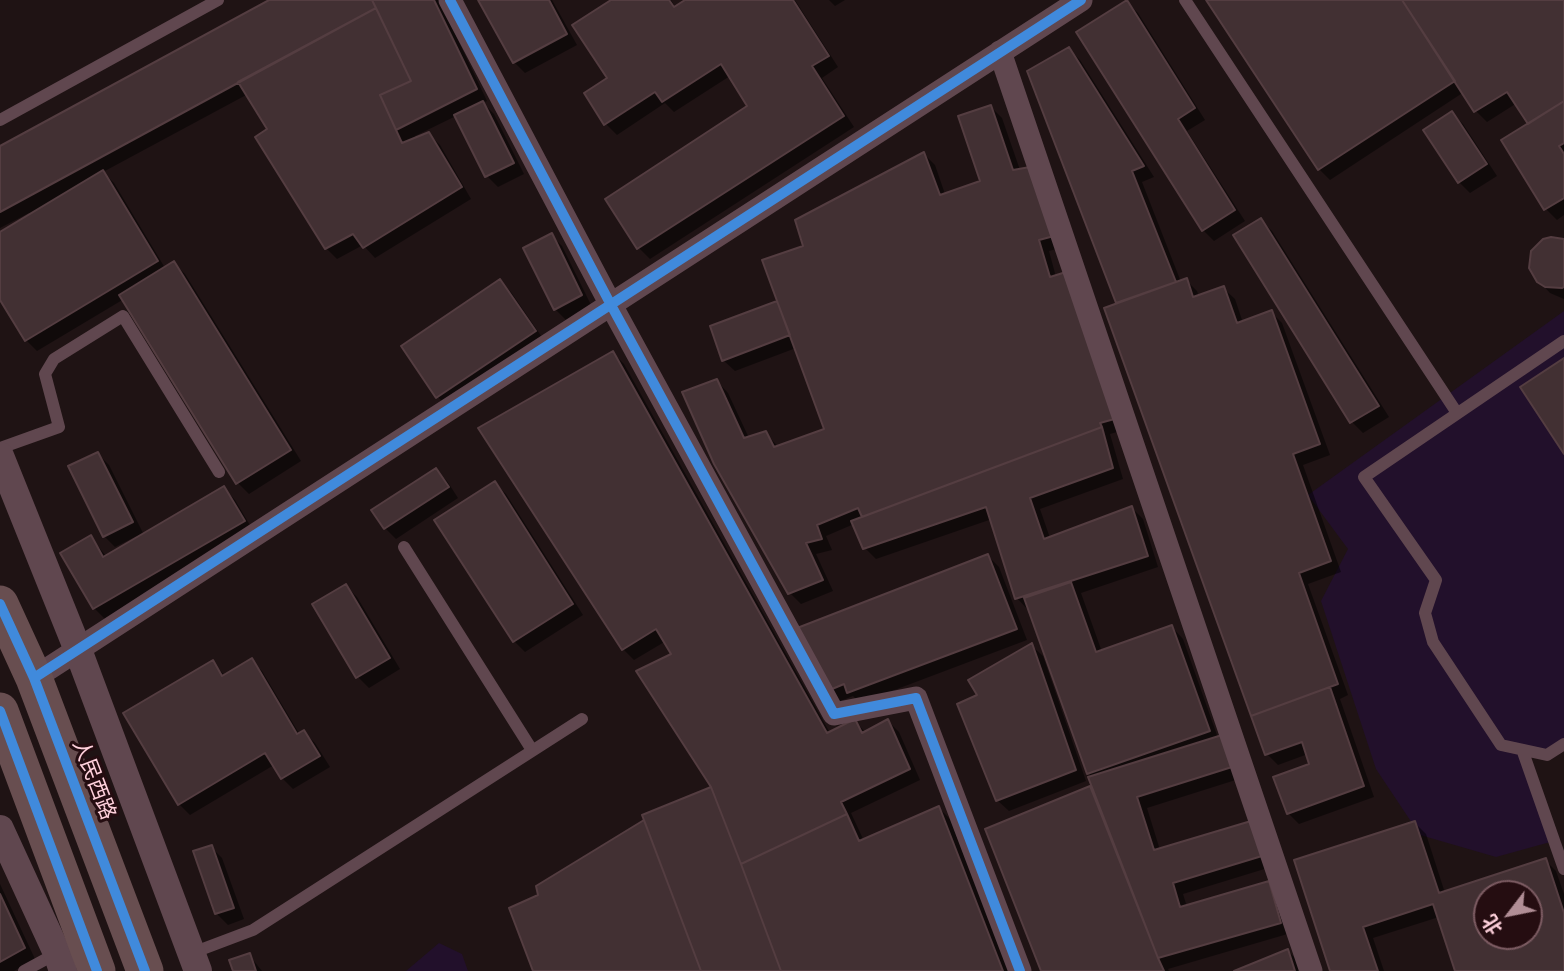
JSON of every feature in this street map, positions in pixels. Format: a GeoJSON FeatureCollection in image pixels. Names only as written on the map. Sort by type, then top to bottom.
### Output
{"type":"FeatureCollection","features":[{"type":"Feature","properties":{"kind":"main road","name":"人民西路"},"geometry":{"type":"LineString","coordinates":[[0,604],[34,678],[145,971]]}},
{"type":"Feature","properties":{"kind":"main road"},"geometry":{"type":"LineString","coordinates":[[0,710],[75,959]]}},
{"type":"Feature","properties":{"kind":"street"},"geometry":{"type":"LineString","coordinates":[[450,0],[611,305],[834,714],[916,698],[1020,971]]}},
{"type":"Feature","properties":{"kind":"street"},"geometry":{"type":"LineString","coordinates":[[34,678],[1081,0]]}},
{"type":"Feature","properties":{"kind":"street"},"geometry":{"type":"LineString","coordinates":[[1000,52],[1311,971]]}},
{"type":"Feature","properties":{"kind":"street"},"geometry":{"type":"LineString","coordinates":[[0,456],[78,650],[195,962]]}},
{"type":"Feature","properties":{"kind":"street"},"geometry":{"type":"LineString","coordinates":[[0,829],[75,959]]}},
{"type":"Feature","properties":{"kind":"lane"},"geometry":{"type":"LineString","coordinates":[[0,120],[218,0]]}},
{"type":"Feature","properties":{"kind":"lane"},"geometry":{"type":"LineString","coordinates":[[1185,0],[1457,413]]}},
{"type":"Feature","properties":{"kind":"lane"},"geometry":{"type":"LineString","coordinates":[[0,448],[58,427],[45,374],[54,359],[123,316],[219,472]]}},
{"type":"Feature","properties":{"kind":"lane"},"geometry":{"type":"LineString","coordinates":[[1564,341],[1364,477],[1436,580],[1425,613],[1433,642],[1501,745],[1523,752],[1547,755],[1564,744]]}},
{"type":"Feature","properties":{"kind":"lane"},"geometry":{"type":"LineString","coordinates":[[404,547],[532,750]]}},
{"type":"Feature","properties":{"kind":"lane"},"geometry":{"type":"LineString","coordinates":[[195,962],[253,930],[582,719]]}},
{"type":"Feature","properties":{"kind":"lane"},"geometry":{"type":"LineString","coordinates":[[1523,752],[1564,869]]}},
{"type":"Feature","properties":{"kind":"lane"},"geometry":{"type":"LineString","coordinates":[[24,971],[75,959]]}},
{"type":"Feature","properties":{"kind":"shaded area"},"geometry":{"type":"Polygon","coordinates":[[[1564,311],[1564,744],[1547,755],[1524,752],[1554,841],[1496,857],[1420,835],[1376,769],[1321,601],[1348,549],[1308,495],[1564,311]]]}},
{"type":"Feature","properties":{"kind":"shaded area"},"geometry":{"type":"Polygon","coordinates":[[[439,943],[462,954],[468,971],[406,971],[439,943]]]}},
{"type":"Feature","properties":{"kind":"building"},"geometry":{"type":"Polygon","coordinates":[[[269,0],[372,0],[376,8],[0,212],[0,146],[269,0]]]}},
{"type":"Feature","properties":{"kind":"building"},"geometry":{"type":"Polygon","coordinates":[[[372,0],[434,0],[477,89],[396,130],[380,95],[411,81],[372,0]]]}},
{"type":"Feature","properties":{"kind":"building"},"geometry":{"type":"Polygon","coordinates":[[[478,0],[549,0],[567,34],[513,63],[478,0]]]}},
{"type":"Feature","properties":{"kind":"building"},"geometry":{"type":"Polygon","coordinates":[[[611,0],[669,0],[674,7],[685,0],[793,0],[829,56],[812,66],[844,116],[637,249],[605,199],[747,106],[721,64],[662,102],[655,92],[604,125],[584,93],[607,78],[572,25],[611,0]]]}},
{"type":"Feature","properties":{"kind":"building"},"geometry":{"type":"Polygon","coordinates":[[[1127,0],[1195,108],[1178,119],[1235,210],[1202,231],[1076,32],[1127,0]]]}},
{"type":"Feature","properties":{"kind":"building"},"geometry":{"type":"Polygon","coordinates":[[[1206,0],[1402,0],[1455,81],[1318,170],[1206,0]]]}},
{"type":"Feature","properties":{"kind":"building"},"geometry":{"type":"Polygon","coordinates":[[[1402,0],[1564,0],[1564,101],[1528,124],[1507,92],[1474,112],[1402,0]]]}},
{"type":"Feature","properties":{"kind":"building"},"geometry":{"type":"Polygon","coordinates":[[[376,8],[411,81],[380,95],[402,143],[429,132],[462,187],[363,248],[353,234],[325,249],[255,137],[267,129],[238,82],[376,8]]]}},
{"type":"Feature","properties":{"kind":"building"},"geometry":{"type":"Polygon","coordinates":[[[1069,47],[1144,166],[1132,171],[1176,282],[1116,303],[1027,71],[1069,47]]]}},
{"type":"Feature","properties":{"kind":"building"},"geometry":{"type":"Polygon","coordinates":[[[483,101],[514,163],[485,177],[454,115],[483,101]]]}},
{"type":"Feature","properties":{"kind":"building"},"geometry":{"type":"Polygon","coordinates":[[[1564,101],[1564,143],[1559,146],[1564,154],[1564,198],[1544,210],[1501,140],[1564,101]]]}},
{"type":"Feature","properties":{"kind":"building"},"geometry":{"type":"Polygon","coordinates":[[[991,105],[1013,170],[1030,167],[1054,236],[1039,240],[1050,277],[1066,272],[1118,418],[1100,423],[1102,427],[862,517],[858,508],[817,525],[822,539],[806,543],[823,580],[788,594],[714,464],[682,392],[717,379],[744,438],[766,431],[774,447],[824,429],[762,260],[803,246],[795,220],[924,152],[940,195],[980,181],[958,116],[991,105]]]}},
{"type":"Feature","properties":{"kind":"building"},"geometry":{"type":"Polygon","coordinates":[[[1452,111],[1487,164],[1458,183],[1423,130],[1452,111]]]}},
{"type":"Feature","properties":{"kind":"building"},"geometry":{"type":"Polygon","coordinates":[[[103,170],[158,261],[25,341],[0,300],[0,232],[103,170]]]}},
{"type":"Feature","properties":{"kind":"building"},"geometry":{"type":"Polygon","coordinates":[[[1261,218],[1379,406],[1350,423],[1233,235],[1261,218]]]}},
{"type":"Feature","properties":{"kind":"building"},"geometry":{"type":"Polygon","coordinates":[[[552,233],[582,295],[554,310],[523,248],[552,233]]]}},
{"type":"Feature","properties":{"kind":"building"},"geometry":{"type":"Polygon","coordinates":[[[1543,239],[1564,239],[1562,288],[1545,287],[1537,282],[1529,268],[1531,251],[1543,239]]]}},
{"type":"Feature","properties":{"kind":"building"},"geometry":{"type":"Polygon","coordinates":[[[174,261],[291,450],[236,484],[119,295],[174,261]]]}},
{"type":"Feature","properties":{"kind":"building"},"geometry":{"type":"Polygon","coordinates":[[[1187,278],[1193,297],[1224,286],[1237,323],[1272,310],[1320,444],[1293,454],[1331,561],[1299,573],[1338,684],[1251,716],[1104,308],[1187,278]]]}},
{"type":"Feature","properties":{"kind":"building"},"geometry":{"type":"Polygon","coordinates":[[[500,279],[536,331],[436,398],[401,346],[500,279]]]}},
{"type":"Feature","properties":{"kind":"building"},"geometry":{"type":"Polygon","coordinates":[[[777,301],[790,335],[722,361],[710,326],[777,301]]]}},
{"type":"Feature","properties":{"kind":"building"},"geometry":{"type":"Polygon","coordinates":[[[613,351],[827,733],[855,719],[862,733],[888,719],[910,769],[841,802],[847,814],[741,864],[711,787],[636,671],[671,654],[656,629],[622,650],[478,428],[613,351]]]}},
{"type":"Feature","properties":{"kind":"building"},"geometry":{"type":"Polygon","coordinates":[[[1564,358],[1564,454],[1520,387],[1564,358]]]}},
{"type":"Feature","properties":{"kind":"building"},"geometry":{"type":"Polygon","coordinates":[[[1102,427],[1113,468],[1030,498],[1044,539],[1132,506],[1148,556],[1015,599],[986,507],[863,549],[851,521],[1102,427]]]}},
{"type":"Feature","properties":{"kind":"building"},"geometry":{"type":"Polygon","coordinates":[[[98,452],[133,522],[103,537],[68,466],[98,452]]]}},
{"type":"Feature","properties":{"kind":"building"},"geometry":{"type":"Polygon","coordinates":[[[436,468],[449,487],[384,529],[371,510],[436,468]]]}},
{"type":"Feature","properties":{"kind":"building"},"geometry":{"type":"Polygon","coordinates":[[[495,481],[573,604],[513,642],[434,520],[495,481]]]}},
{"type":"Feature","properties":{"kind":"building"},"geometry":{"type":"Polygon","coordinates":[[[224,486],[245,521],[93,609],[60,553],[91,535],[103,557],[224,486]]]}},
{"type":"Feature","properties":{"kind":"building"},"geometry":{"type":"Polygon","coordinates":[[[988,554],[1017,629],[847,693],[844,684],[825,692],[792,630],[988,554]]]}},
{"type":"Feature","properties":{"kind":"building"},"geometry":{"type":"Polygon","coordinates":[[[1071,582],[1096,652],[1172,625],[1210,731],[1087,774],[1024,598],[1071,582]]]}},
{"type":"Feature","properties":{"kind":"building"},"geometry":{"type":"Polygon","coordinates":[[[346,584],[390,658],[356,678],[312,604],[346,584]]]}},
{"type":"Feature","properties":{"kind":"building"},"geometry":{"type":"Polygon","coordinates":[[[1032,643],[1076,770],[996,801],[957,704],[977,695],[968,680],[1032,643]]]}},
{"type":"Feature","properties":{"kind":"building"},"geometry":{"type":"Polygon","coordinates":[[[252,658],[297,734],[304,730],[320,756],[281,779],[265,753],[178,805],[123,713],[213,660],[222,676],[252,658]]]}},
{"type":"Feature","properties":{"kind":"building"},"geometry":{"type":"Polygon","coordinates":[[[1330,687],[1364,786],[1287,814],[1273,777],[1309,764],[1302,742],[1265,755],[1251,716],[1330,687]]]}},
{"type":"Feature","properties":{"kind":"building"},"geometry":{"type":"Polygon","coordinates":[[[1222,735],[1232,767],[1137,797],[1154,850],[1251,821],[1262,856],[1173,883],[1180,907],[1269,881],[1281,923],[1158,958],[1088,777],[1222,735]]]}},
{"type":"Feature","properties":{"kind":"building"},"geometry":{"type":"Polygon","coordinates":[[[1090,786],[1164,971],[1041,971],[985,829],[1090,786]]]}},
{"type":"Feature","properties":{"kind":"building"},"geometry":{"type":"Polygon","coordinates":[[[711,787],[781,971],[701,971],[642,815],[711,787]]]}},
{"type":"Feature","properties":{"kind":"building"},"geometry":{"type":"Polygon","coordinates":[[[939,806],[1003,971],[781,971],[741,864],[847,814],[859,841],[939,806]]]}},
{"type":"Feature","properties":{"kind":"building"},"geometry":{"type":"Polygon","coordinates":[[[644,820],[701,971],[533,971],[509,908],[538,895],[536,886],[644,820]]]}},
{"type":"Feature","properties":{"kind":"building"},"geometry":{"type":"Polygon","coordinates":[[[1415,821],[1439,893],[1473,882],[1473,950],[1543,950],[1543,880],[1479,880],[1546,858],[1564,913],[1564,971],[1455,971],[1433,904],[1363,927],[1378,971],[1330,971],[1294,860],[1415,821]]]}},
{"type":"Feature","properties":{"kind":"building"},"geometry":{"type":"Polygon","coordinates":[[[212,845],[234,908],[215,914],[193,851],[212,845]]]}},
{"type":"Feature","properties":{"kind":"building"},"geometry":{"type":"Polygon","coordinates":[[[0,894],[25,948],[0,962],[0,894]]]}},
{"type":"Feature","properties":{"kind":"building"},"geometry":{"type":"Polygon","coordinates":[[[1288,949],[1295,971],[1234,971],[1288,949]]]}},
{"type":"Feature","properties":{"kind":"building"},"geometry":{"type":"Polygon","coordinates":[[[250,953],[256,971],[233,971],[229,960],[250,953]]]}},
{"type":"Feature","properties":{"kind":"cycle path"},"geometry":{"type":"LineString","coordinates":[[450,0],[611,305],[834,714],[916,698],[1020,971]]}},
{"type":"Feature","properties":{"kind":"cycle path"},"geometry":{"type":"LineString","coordinates":[[34,678],[1081,0]]}},
{"type":"Feature","properties":{"kind":"cycle path"},"geometry":{"type":"LineString","coordinates":[[0,604],[34,678],[145,971]]}},
{"type":"Feature","properties":{"kind":"cycle path"},"geometry":{"type":"LineString","coordinates":[[0,711],[97,971]]}}]}
